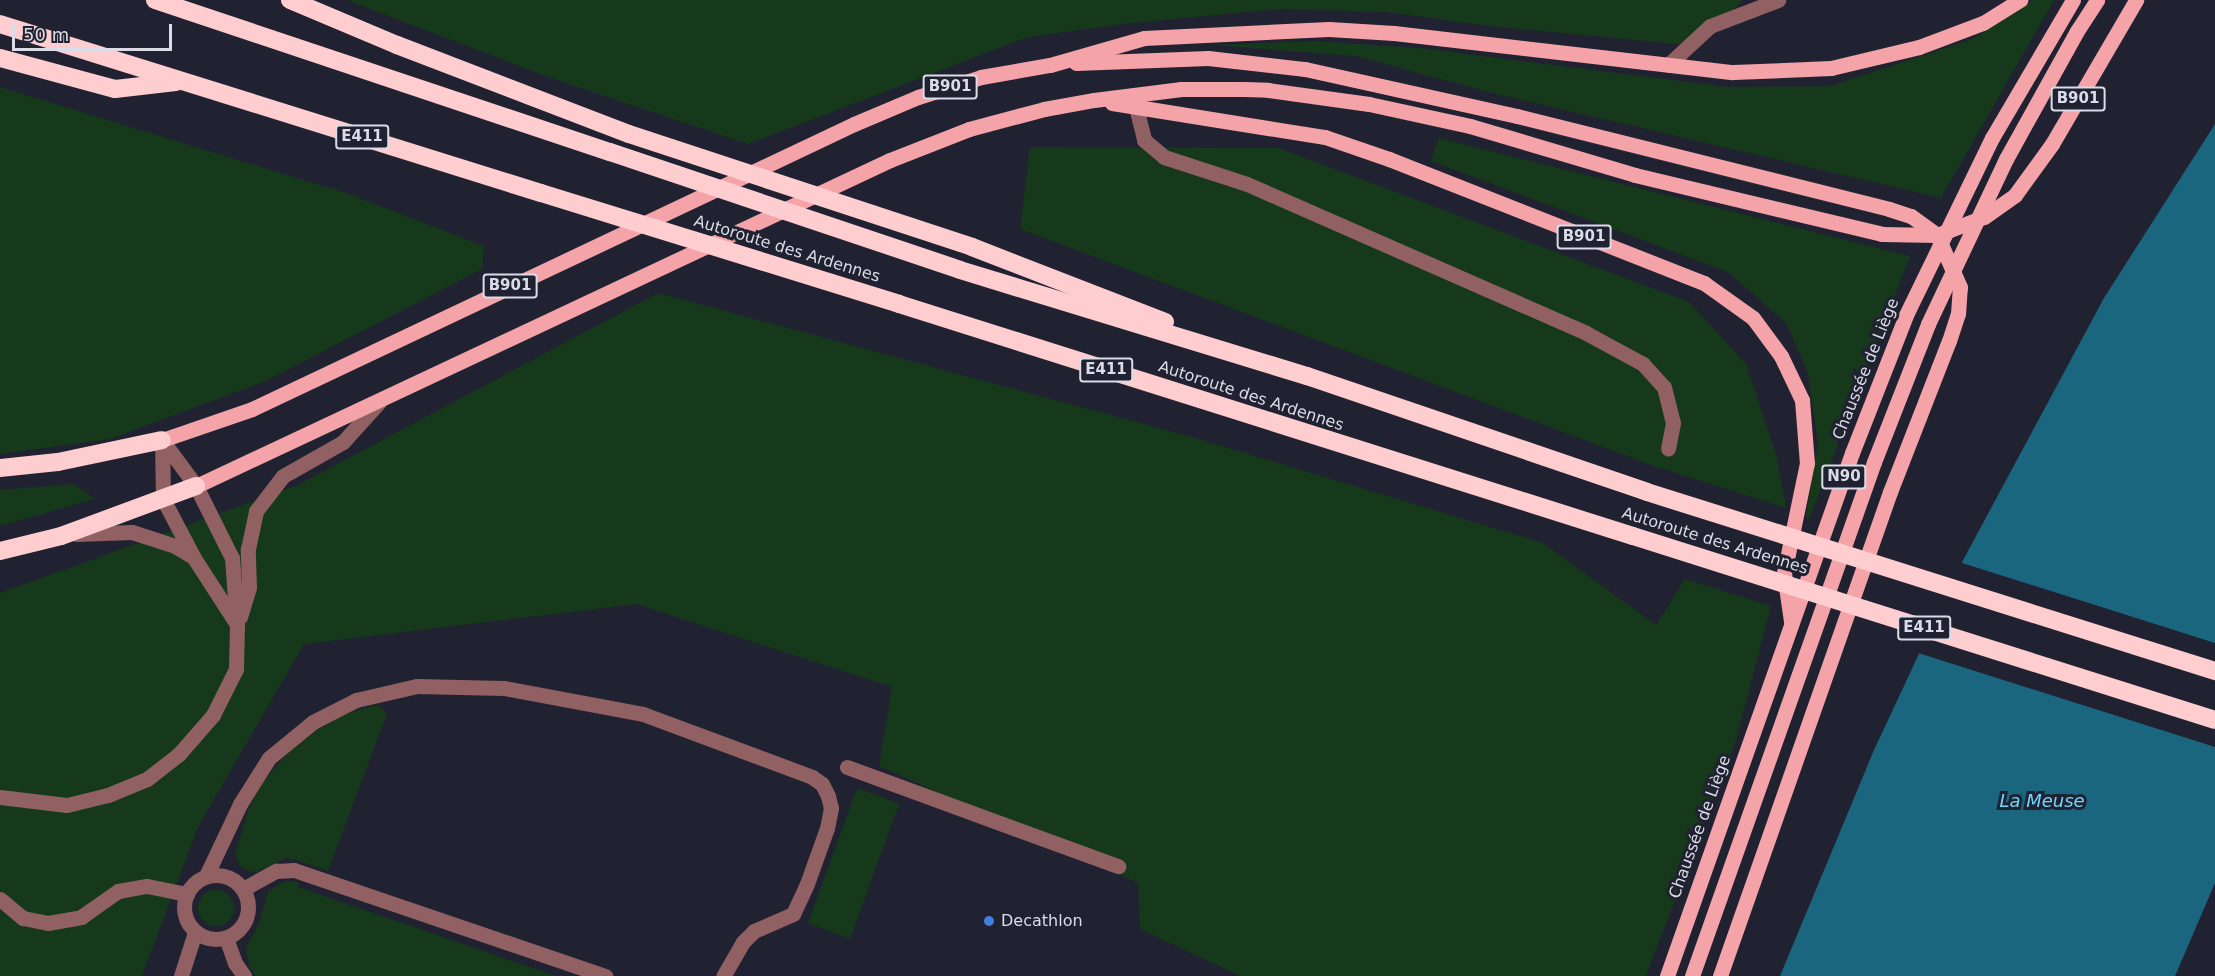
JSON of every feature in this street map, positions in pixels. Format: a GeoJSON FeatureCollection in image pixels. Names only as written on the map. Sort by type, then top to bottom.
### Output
{"type":"FeatureCollection","features":[{"type":"Feature","properties":{"kind":"highway","name":"Autoroute des Ardennes"},"geometry":{"type":"LineString","coordinates":[[155,0],[960,270],[1307,376],[1647,492],[2215,671]]}},
{"type":"Feature","properties":{"kind":"highway"},"geometry":{"type":"LineString","coordinates":[[290,0],[397,45],[629,134],[972,247],[1307,376]]}},
{"type":"Feature","properties":{"kind":"highway","name":"Autoroute des Ardennes"},"geometry":{"type":"LineString","coordinates":[[0,24],[899,304],[2215,720]]}},
{"type":"Feature","properties":{"kind":"highway"},"geometry":{"type":"LineString","coordinates":[[0,58],[115,89],[183,81]]}},
{"type":"Feature","properties":{"kind":"highway","name":"B901"},"geometry":{"type":"LineString","coordinates":[[0,468],[58,462],[162,440]]}},
{"type":"Feature","properties":{"kind":"highway","name":"B901"},"geometry":{"type":"LineString","coordinates":[[0,551],[61,536],[196,486]]}},
{"type":"Feature","properties":{"kind":"main road","name":"B901"},"geometry":{"type":"LineString","coordinates":[[162,440],[252,409],[854,124],[918,97],[981,77],[1050,64],[1144,39],[1329,29],[1394,33],[1733,72],[1832,68],[1919,47],[1983,23],[2020,0]]}},
{"type":"Feature","properties":{"kind":"main road","name":"Chaussée de Liège"},"geometry":{"type":"LineString","coordinates":[[1667,976],[1852,453],[1906,315],[1992,138],[2073,0]]}},
{"type":"Feature","properties":{"kind":"main road","name":"N90"},"geometry":{"type":"LineString","coordinates":[[1692,976],[1874,462],[1928,324],[2006,159],[2077,31],[2097,0]]}},
{"type":"Feature","properties":{"kind":"main road","name":"B901"},"geometry":{"type":"LineString","coordinates":[[196,486],[890,160],[969,129],[1044,109],[1094,100],[1181,89],[1233,89],[1268,90],[1369,104],[1470,126],[1635,175],[1882,234],[1937,235],[1984,217],[2015,195],[2052,144],[2136,0]]}},
{"type":"Feature","properties":{"kind":"main road","name":"B901"},"geometry":{"type":"LineString","coordinates":[[1050,64],[1208,58],[1305,69],[1517,116],[1889,209],[1911,216],[1937,235],[1960,287],[1958,314],[1890,492],[1720,976]]}},
{"type":"Feature","properties":{"kind":"main road","name":"B901"},"geometry":{"type":"LineString","coordinates":[[1094,100],[1325,137],[1389,159],[1704,283],[1753,318],[1780,356],[1802,400],[1808,463],[1784,573],[1791,625]]}},
{"type":"Feature","properties":{"kind":"street"},"geometry":{"type":"LineString","coordinates":[[1668,65],[1710,26],[1778,0]]}},
{"type":"Feature","properties":{"kind":"street"},"geometry":{"type":"LineString","coordinates":[[1136,107],[1144,140],[1164,157],[1247,184],[1586,333],[1643,364],[1664,387],[1673,423],[1668,449]]}},
{"type":"Feature","properties":{"kind":"street"},"geometry":{"type":"LineString","coordinates":[[237,626],[249,587],[248,549],[256,511],[283,476],[343,442],[379,402]]}},
{"type":"Feature","properties":{"kind":"street"},"geometry":{"type":"LineString","coordinates":[[0,797],[67,805],[108,795],[147,779],[179,754],[213,715],[236,669],[237,626],[232,558],[196,486],[162,440]]}},
{"type":"Feature","properties":{"kind":"street"},"geometry":{"type":"LineString","coordinates":[[162,440],[163,499],[194,558],[237,626]]}},
{"type":"Feature","properties":{"kind":"street"},"geometry":{"type":"LineString","coordinates":[[61,536],[132,532],[175,546],[194,558]]}},
{"type":"Feature","properties":{"kind":"street"},"geometry":{"type":"LineString","coordinates":[[206,876],[240,804],[269,758],[313,722],[356,700],[417,686],[504,688],[643,714],[812,777],[822,784],[828,796],[831,808],[827,828],[794,914],[754,931],[743,942],[723,976]]}},
{"type":"Feature","properties":{"kind":"street"},"geometry":{"type":"LineString","coordinates":[[847,767],[1118,866]]}},
{"type":"Feature","properties":{"kind":"street"},"geometry":{"type":"LineString","coordinates":[[243,889],[276,871],[294,870],[604,976]]}},
{"type":"Feature","properties":{"kind":"street"},"geometry":{"type":"LineString","coordinates":[[206,876],[228,877],[243,889],[249,902],[248,914],[237,933],[226,938],[204,938],[195,932],[184,912],[187,894],[196,882],[206,876]]}},
{"type":"Feature","properties":{"kind":"street"},"geometry":{"type":"LineString","coordinates":[[0,899],[23,918],[48,923],[81,916],[118,891],[147,886],[187,894]]}},
{"type":"Feature","properties":{"kind":"street"},"geometry":{"type":"LineString","coordinates":[[181,976],[195,932]]}},
{"type":"Feature","properties":{"kind":"street"},"geometry":{"type":"LineString","coordinates":[[226,938],[235,963],[244,976]]}},
{"type":"Feature","properties":{"kind":"green space"},"geometry":{"type":"Polygon","coordinates":[[[347,0],[1743,0],[1697,46],[1489,26],[1386,12],[1280,9],[1131,23],[1028,37],[748,144],[548,77],[347,0]]]}},
{"type":"Feature","properties":{"kind":"green space"},"geometry":{"type":"Polygon","coordinates":[[[2033,0],[2054,0],[1941,198],[1488,92],[1356,56],[1212,45],[1315,41],[1419,48],[1728,87],[1830,86],[1973,39],[2033,0]]]}},
{"type":"Feature","properties":{"kind":"green space"},"geometry":{"type":"Polygon","coordinates":[[[0,87],[346,193],[484,246],[482,269],[266,381],[110,439],[0,454],[0,87]]]}},
{"type":"Feature","properties":{"kind":"green space"},"geometry":{"type":"Polygon","coordinates":[[[1439,138],[1910,256],[1809,520],[1806,515],[1818,444],[1808,374],[1787,324],[1728,272],[1431,161],[1439,138]]]}},
{"type":"Feature","properties":{"kind":"green space"},"geometry":{"type":"Polygon","coordinates":[[[1030,147],[1278,148],[1689,302],[1746,364],[1777,458],[1786,508],[1654,466],[1020,229],[1030,147]]]}},
{"type":"Feature","properties":{"kind":"green space"},"geometry":{"type":"Polygon","coordinates":[[[658,293],[1192,437],[1543,543],[1656,625],[1685,579],[1771,606],[1736,740],[1646,976],[1240,976],[1140,929],[1138,883],[879,766],[892,687],[636,604],[304,644],[198,827],[142,976],[0,976],[0,593],[298,485],[658,293]]]}},
{"type":"Feature","properties":{"kind":"green space"},"geometry":{"type":"Polygon","coordinates":[[[74,484],[95,499],[0,526],[0,490],[74,484]]]}},
{"type":"Feature","properties":{"kind":"green space"},"geometry":{"type":"Polygon","coordinates":[[[372,706],[380,706],[387,714],[328,871],[286,858],[257,872],[248,871],[240,865],[235,854],[249,807],[265,779],[287,754],[315,731],[346,714],[372,706]]]}},
{"type":"Feature","properties":{"kind":"green space"},"geometry":{"type":"Polygon","coordinates":[[[857,788],[899,803],[850,939],[808,923],[857,788]]]}},
{"type":"Feature","properties":{"kind":"green space"},"geometry":{"type":"Polygon","coordinates":[[[286,881],[299,882],[298,887],[556,976],[256,976],[249,967],[246,948],[259,923],[268,891],[286,881]]]}},
{"type":"Feature","properties":{"kind":"green space"},"geometry":{"type":"Polygon","coordinates":[[[216,890],[229,895],[234,908],[229,921],[216,926],[203,921],[198,908],[203,895],[216,890]]]}},
{"type":"Feature","properties":{"kind":"water","name":"La Meuse"},"geometry":{"type":"Polygon","coordinates":[[[2215,124],[2215,883],[2175,976],[1780,976],[1874,750],[1961,564],[2104,298],[2215,124]]]}},
{"type":"Feature","properties":{"kind":"pier"},"geometry":{"type":"Polygon","coordinates":[[[1959,562],[2215,643],[2215,747],[1915,652],[1959,562]]]}},
{"type":"Feature","properties":{"kind":"place","name":"Decathlon"},"geometry":{"type":"Point","coordinates":[989,921]}}]}
